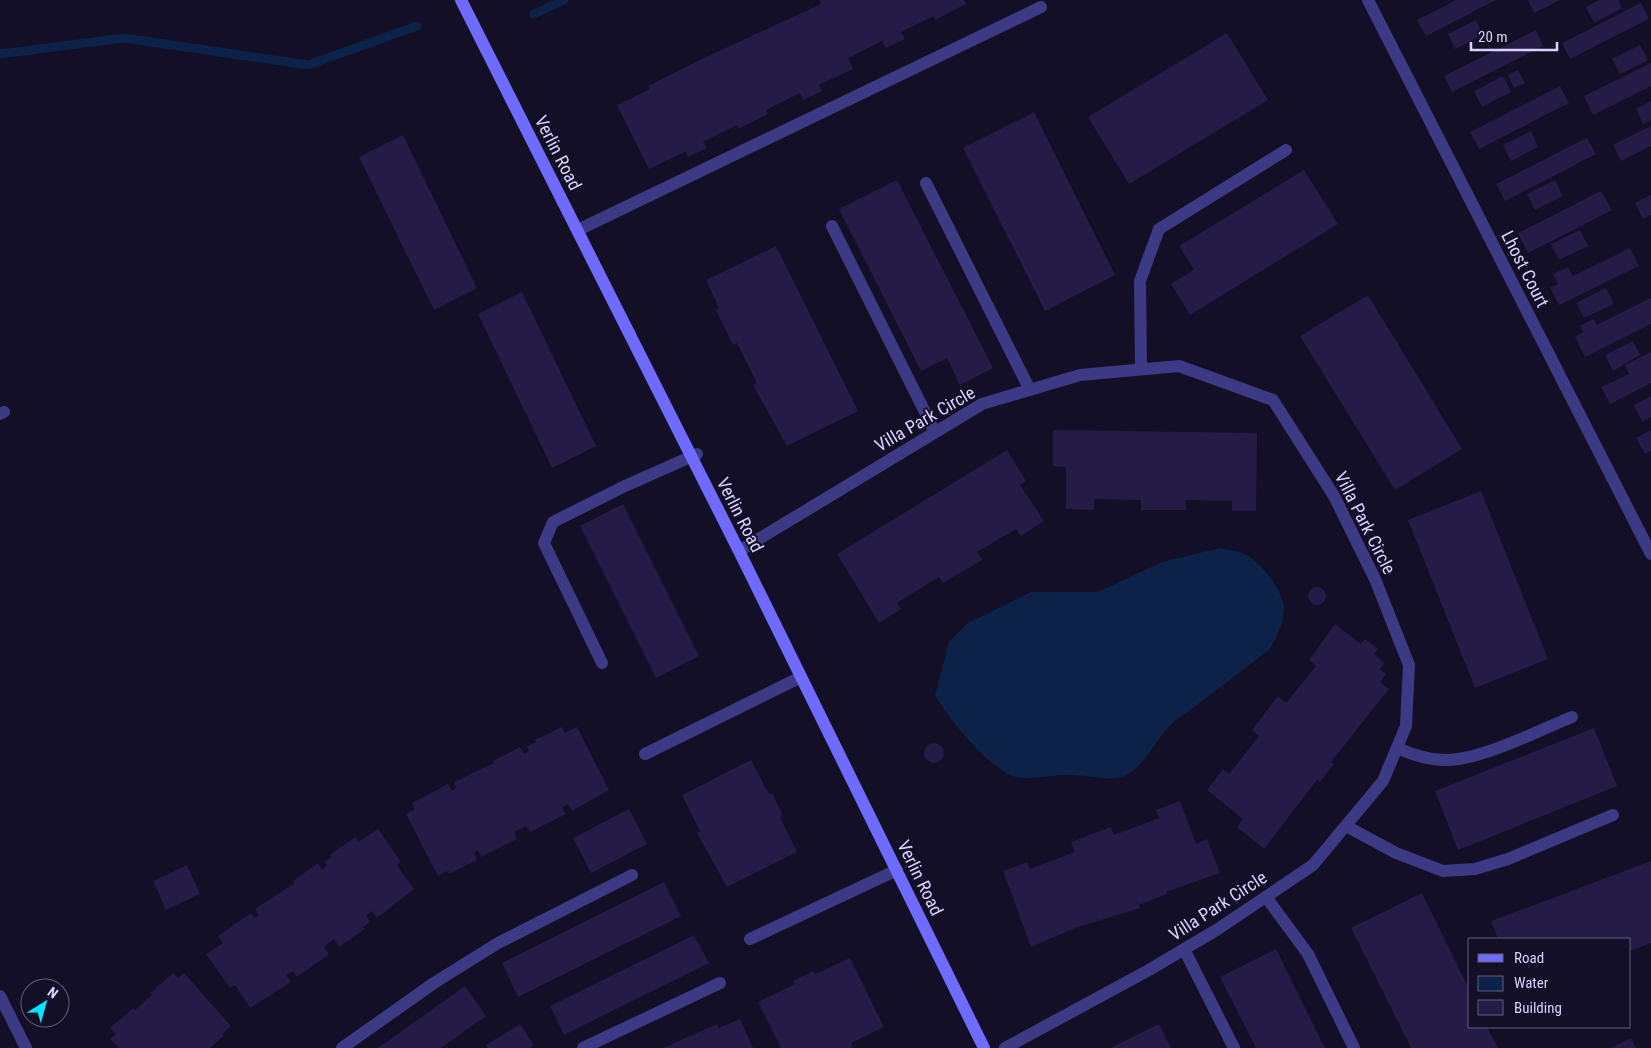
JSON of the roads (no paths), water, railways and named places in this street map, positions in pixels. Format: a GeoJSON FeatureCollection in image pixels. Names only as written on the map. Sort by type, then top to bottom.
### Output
{"type":"FeatureCollection","features":[{"type":"Feature","properties":{"kind":"street","name":"Verlin Road"},"geometry":{"type":"LineString","coordinates":[[461,0],[694,455],[739,551],[984,1048]]}},
{"type":"Feature","properties":{"kind":"street","name":"Lhost Court"},"geometry":{"type":"LineString","coordinates":[[1368,0],[1651,554]]}},
{"type":"Feature","properties":{"kind":"street"},"geometry":{"type":"LineString","coordinates":[[578,230],[1041,7]]}},
{"type":"Feature","properties":{"kind":"street"},"geometry":{"type":"LineString","coordinates":[[1141,369],[1140,281],[1160,229],[1286,150]]}},
{"type":"Feature","properties":{"kind":"street"},"geometry":{"type":"LineString","coordinates":[[926,182],[1030,390]]}},
{"type":"Feature","properties":{"kind":"street"},"geometry":{"type":"LineString","coordinates":[[832,226],[935,432]]}},
{"type":"Feature","properties":{"kind":"street","name":"Villa Park Circle"},"geometry":{"type":"LineString","coordinates":[[739,551],[982,404],[1080,375],[1141,369],[1179,366],[1273,400],[1334,496],[1375,578],[1409,665],[1406,726],[1382,781],[1313,865],[1184,949],[1005,1048]]}},
{"type":"Feature","properties":{"kind":"street"},"geometry":{"type":"LineString","coordinates":[[602,664],[544,543],[554,522],[625,486],[694,455]]}},
{"type":"Feature","properties":{"kind":"street"},"geometry":{"type":"LineString","coordinates":[[645,754],[801,677]]}},
{"type":"Feature","properties":{"kind":"street"},"geometry":{"type":"LineString","coordinates":[[1397,748],[1419,757],[1448,761],[1475,756],[1572,717]]}},
{"type":"Feature","properties":{"kind":"street"},"geometry":{"type":"LineString","coordinates":[[1346,826],[1396,854],[1443,871],[1475,869],[1508,859],[1613,814]]}},
{"type":"Feature","properties":{"kind":"street"},"geometry":{"type":"LineString","coordinates":[[750,939],[897,870]]}},
{"type":"Feature","properties":{"kind":"street"},"geometry":{"type":"LineString","coordinates":[[342,1048],[434,983],[498,943],[632,875]]}},
{"type":"Feature","properties":{"kind":"street"},"geometry":{"type":"LineString","coordinates":[[1266,897],[1308,954],[1354,1048]]}},
{"type":"Feature","properties":{"kind":"street"},"geometry":{"type":"LineString","coordinates":[[1184,949],[1234,1048]]}},
{"type":"Feature","properties":{"kind":"street"},"geometry":{"type":"LineString","coordinates":[[583,1048],[720,983]]}},
{"type":"Feature","properties":{"kind":"street"},"geometry":{"type":"LineString","coordinates":[[0,996],[26,1048]]}},
{"type":"Feature","properties":{"kind":"water"},"geometry":{"type":"Polygon","coordinates":[[[1220,548],[1246,555],[1252,559],[1265,571],[1277,587],[1284,611],[1279,632],[1269,650],[1170,725],[1141,763],[1127,775],[1113,778],[1068,775],[1021,778],[1010,775],[985,757],[972,744],[935,695],[949,642],[968,623],[1031,592],[1098,592],[1162,562],[1220,548]]]}},
{"type":"Feature","properties":{"kind":"waterway"},"geometry":{"type":"LineString","coordinates":[[534,14],[564,0]]}},
{"type":"Feature","properties":{"kind":"waterway"},"geometry":{"type":"LineString","coordinates":[[0,54],[124,38],[308,65],[417,26]]}}]}
